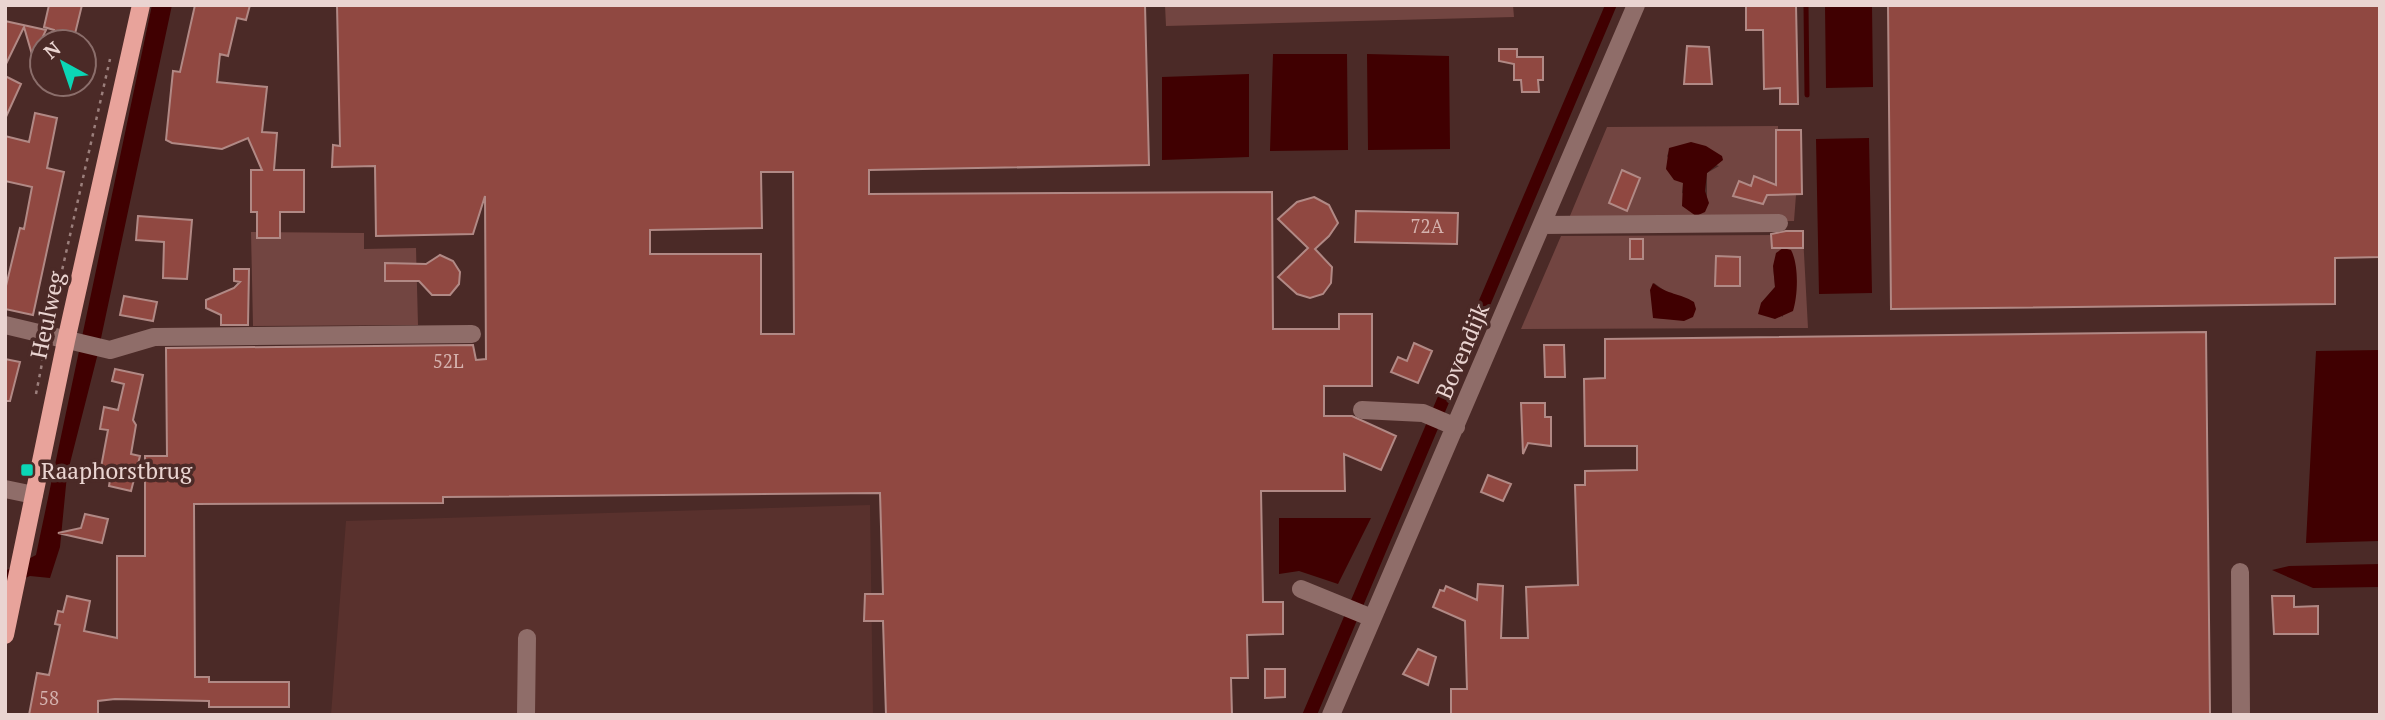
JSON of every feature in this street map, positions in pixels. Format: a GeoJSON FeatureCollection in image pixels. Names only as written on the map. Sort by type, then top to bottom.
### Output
{"type":"FeatureCollection","features":[{"type":"Feature","properties":{"kind":"main road","name":"Heulweg"},"geometry":{"type":"LineString","coordinates":[[5,635],[66,341],[141,5]]}},
{"type":"Feature","properties":{"kind":"street","name":"Bovendijk"},"geometry":{"type":"LineString","coordinates":[[1331,715],[1368,617],[1542,225],[1636,5]]}},
{"type":"Feature","properties":{"kind":"street"},"geometry":{"type":"LineString","coordinates":[[1542,225],[1779,223]]}},
{"type":"Feature","properties":{"kind":"street"},"geometry":{"type":"LineString","coordinates":[[5,325],[48,333],[66,341],[110,350],[154,337],[472,334]]}},
{"type":"Feature","properties":{"kind":"street"},"geometry":{"type":"LineString","coordinates":[[1362,410],[1423,414],[1451,425]]}},
{"type":"Feature","properties":{"kind":"street"},"geometry":{"type":"LineString","coordinates":[[5,489],[34,495]]}},
{"type":"Feature","properties":{"kind":"street"},"geometry":{"type":"LineString","coordinates":[[2240,572],[2241,715]]}},
{"type":"Feature","properties":{"kind":"street"},"geometry":{"type":"LineString","coordinates":[[1301,589],[1368,617]]}},
{"type":"Feature","properties":{"kind":"street"},"geometry":{"type":"LineString","coordinates":[[526,715],[527,638]]}},
{"type":"Feature","properties":{"kind":"path","name":"Heulweg"},"geometry":{"type":"LineString","coordinates":[[35,396],[99,97],[112,52]]}},
{"type":"Feature","properties":{"kind":"shaded area"},"geometry":{"type":"Polygon","coordinates":[[[152,5],[172,5],[97,357],[67,475],[60,547],[50,578],[30,576],[5,586],[5,571],[36,555],[152,5]]]}},
{"type":"Feature","properties":{"kind":"shaded area"},"geometry":{"type":"Polygon","coordinates":[[[1165,5],[1513,5],[1514,17],[1166,26],[1165,5]]]}},
{"type":"Feature","properties":{"kind":"shaded area"},"geometry":{"type":"Polygon","coordinates":[[[1605,5],[1617,5],[1317,715],[1302,715],[1605,5]]]}},
{"type":"Feature","properties":{"kind":"shaded area"},"geometry":{"type":"Polygon","coordinates":[[[1825,5],[1872,5],[1873,87],[1826,88],[1825,5]]]}},
{"type":"Feature","properties":{"kind":"shaded area"},"geometry":{"type":"Polygon","coordinates":[[[1273,54],[1347,54],[1348,150],[1270,151],[1273,54]]]}},
{"type":"Feature","properties":{"kind":"shaded area"},"geometry":{"type":"Polygon","coordinates":[[[1367,54],[1449,56],[1450,149],[1368,150],[1367,54]]]}},
{"type":"Feature","properties":{"kind":"shaded area"},"geometry":{"type":"Polygon","coordinates":[[[1249,74],[1249,157],[1162,160],[1162,77],[1249,74]]]}},
{"type":"Feature","properties":{"kind":"shaded area"},"geometry":{"type":"Polygon","coordinates":[[[1778,126],[1778,186],[1796,195],[1794,221],[1567,223],[1607,127],[1778,126]],[[1669,151],[1667,156],[1683,183],[1682,193],[1707,200],[1707,173],[1719,166],[1669,151]]]}},
{"type":"Feature","properties":{"kind":"shaded area"},"geometry":{"type":"Polygon","coordinates":[[[1869,138],[1872,293],[1819,294],[1816,139],[1869,138]]]}},
{"type":"Feature","properties":{"kind":"shaded area"},"geometry":{"type":"Polygon","coordinates":[[[1691,142],[1706,146],[1722,156],[1723,160],[1707,173],[1705,191],[1709,203],[1705,212],[1696,216],[1682,206],[1683,183],[1674,180],[1666,169],[1669,148],[1691,142]]]}},
{"type":"Feature","properties":{"kind":"shaded area"},"geometry":{"type":"Polygon","coordinates":[[[251,232],[364,233],[364,249],[416,248],[418,325],[253,326],[251,232]]]}},
{"type":"Feature","properties":{"kind":"shaded area"},"geometry":{"type":"Polygon","coordinates":[[[1803,235],[1808,328],[1521,329],[1561,236],[1803,235]],[[1773,266],[1775,287],[1761,303],[1783,317],[1773,266]],[[1654,283],[1654,318],[1686,320],[1672,296],[1654,283]]]}},
{"type":"Feature","properties":{"kind":"shaded area"},"geometry":{"type":"Polygon","coordinates":[[[1783,248],[1791,250],[1794,256],[1796,297],[1793,311],[1775,319],[1758,314],[1761,303],[1775,287],[1773,266],[1776,253],[1783,248]]]}},
{"type":"Feature","properties":{"kind":"shaded area"},"geometry":{"type":"Polygon","coordinates":[[[1653,283],[1694,302],[1696,309],[1693,317],[1684,321],[1653,318],[1650,290],[1653,283]]]}},
{"type":"Feature","properties":{"kind":"shaded area"},"geometry":{"type":"Polygon","coordinates":[[[2380,350],[2380,541],[2306,543],[2316,351],[2380,350]]]}},
{"type":"Feature","properties":{"kind":"shaded area"},"geometry":{"type":"Polygon","coordinates":[[[870,505],[873,715],[331,715],[346,521],[870,505]]]}},
{"type":"Feature","properties":{"kind":"shaded area"},"geometry":{"type":"Polygon","coordinates":[[[1279,518],[1371,518],[1338,584],[1299,571],[1279,574],[1279,518]]]}},
{"type":"Feature","properties":{"kind":"shaded area"},"geometry":{"type":"Polygon","coordinates":[[[2380,564],[2380,587],[2313,588],[2272,570],[2289,566],[2380,564]]]}},
{"type":"Feature","properties":{"kind":"building"},"geometry":{"type":"Polygon","coordinates":[[[49,5],[82,5],[76,28],[44,27],[49,5]]]}},
{"type":"Feature","properties":{"kind":"building"},"geometry":{"type":"Polygon","coordinates":[[[195,5],[250,5],[246,20],[237,18],[228,56],[220,54],[217,82],[267,87],[262,132],[277,133],[274,170],[304,170],[304,212],[280,212],[280,238],[257,238],[257,212],[251,212],[251,170],[262,170],[248,138],[222,149],[166,140],[173,71],[180,72],[195,5]]]}},
{"type":"Feature","properties":{"kind":"building"},"geometry":{"type":"Polygon","coordinates":[[[337,5],[1145,5],[1149,165],[869,170],[869,194],[1272,192],[1273,329],[1339,329],[1339,314],[1372,314],[1372,386],[1324,386],[1324,416],[1352,416],[1396,436],[1381,470],[1344,454],[1345,491],[1261,491],[1263,602],[1283,602],[1283,634],[1247,635],[1248,678],[1231,678],[1232,715],[886,715],[883,621],[864,621],[865,594],[883,594],[880,493],[443,497],[443,503],[194,504],[195,677],[209,677],[209,682],[289,682],[289,707],[209,707],[209,701],[115,699],[98,701],[98,715],[29,715],[37,673],[49,675],[60,625],[55,624],[58,611],[63,612],[67,596],[90,601],[84,631],[117,638],[117,556],[145,556],[145,456],[167,456],[166,348],[473,345],[476,360],[486,359],[485,196],[473,234],[376,236],[375,166],[332,167],[333,145],[340,146],[337,5]],[[761,172],[762,228],[650,230],[650,254],[761,254],[761,334],[794,334],[793,172],[761,172]]]}},
{"type":"Feature","properties":{"kind":"building"},"geometry":{"type":"Polygon","coordinates":[[[1746,5],[1796,5],[1798,104],[1780,104],[1780,88],[1764,89],[1763,30],[1746,30],[1746,5]]]}},
{"type":"Feature","properties":{"kind":"building"},"geometry":{"type":"Polygon","coordinates":[[[1888,5],[2380,5],[2380,257],[2335,258],[2335,304],[1891,309],[1888,5]]]}},
{"type":"Feature","properties":{"kind":"building"},"geometry":{"type":"Polygon","coordinates":[[[5,21],[37,28],[28,28],[28,41],[24,27],[5,66],[5,21]]]}},
{"type":"Feature","properties":{"kind":"building"},"geometry":{"type":"Polygon","coordinates":[[[1687,46],[1709,47],[1712,84],[1684,84],[1687,46]]]}},
{"type":"Feature","properties":{"kind":"building"},"geometry":{"type":"Polygon","coordinates":[[[1499,49],[1517,49],[1517,57],[1543,57],[1543,80],[1538,80],[1539,92],[1522,92],[1521,80],[1514,80],[1514,64],[1499,61],[1499,49]]]}},
{"type":"Feature","properties":{"kind":"building"},"geometry":{"type":"Polygon","coordinates":[[[5,76],[21,84],[5,119],[5,76]]]}},
{"type":"Feature","properties":{"kind":"building"},"geometry":{"type":"Polygon","coordinates":[[[35,113],[57,118],[47,168],[64,172],[33,315],[5,309],[5,290],[20,228],[24,229],[32,187],[5,181],[5,136],[29,142],[35,113]]]}},
{"type":"Feature","properties":{"kind":"building"},"geometry":{"type":"Polygon","coordinates":[[[1776,130],[1801,130],[1802,194],[1767,195],[1763,204],[1733,196],[1739,181],[1751,186],[1754,176],[1776,185],[1776,130]]]}},
{"type":"Feature","properties":{"kind":"building"},"geometry":{"type":"Polygon","coordinates":[[[1622,170],[1640,178],[1627,211],[1609,203],[1622,170]]]}},
{"type":"Feature","properties":{"kind":"building"},"geometry":{"type":"Polygon","coordinates":[[[1314,197],[1329,205],[1338,223],[1315,249],[1332,267],[1331,283],[1323,294],[1310,298],[1297,294],[1278,277],[1308,248],[1278,219],[1297,202],[1314,197]]]}},
{"type":"Feature","properties":{"kind":"building"},"geometry":{"type":"Polygon","coordinates":[[[1356,211],[1458,213],[1457,244],[1355,242],[1356,211]]]}},
{"type":"Feature","properties":{"kind":"building"},"geometry":{"type":"Polygon","coordinates":[[[138,216],[192,220],[187,279],[163,278],[164,242],[136,240],[138,216]]]}},
{"type":"Feature","properties":{"kind":"building"},"geometry":{"type":"Polygon","coordinates":[[[1803,231],[1803,248],[1772,248],[1771,234],[1803,231]]]}},
{"type":"Feature","properties":{"kind":"building"},"geometry":{"type":"Polygon","coordinates":[[[1630,239],[1643,239],[1643,259],[1630,259],[1630,239]]]}},
{"type":"Feature","properties":{"kind":"building"},"geometry":{"type":"Polygon","coordinates":[[[440,255],[453,261],[460,272],[459,284],[450,295],[432,295],[419,281],[385,281],[385,263],[426,264],[440,255]]]}},
{"type":"Feature","properties":{"kind":"building"},"geometry":{"type":"Polygon","coordinates":[[[1716,256],[1740,257],[1740,286],[1715,286],[1716,256]]]}},
{"type":"Feature","properties":{"kind":"building"},"geometry":{"type":"Polygon","coordinates":[[[234,269],[249,269],[248,325],[221,325],[221,315],[206,308],[206,300],[234,288],[240,282],[234,281],[234,269]]]}},
{"type":"Feature","properties":{"kind":"building"},"geometry":{"type":"Polygon","coordinates":[[[124,296],[157,302],[153,321],[120,315],[124,296]]]}},
{"type":"Feature","properties":{"kind":"building"},"geometry":{"type":"Polygon","coordinates":[[[2206,332],[2210,715],[1451,715],[1451,689],[1467,689],[1465,621],[1433,607],[1440,590],[1444,591],[1446,586],[1477,600],[1478,584],[1503,586],[1501,638],[1528,638],[1526,587],[1578,585],[1575,485],[1585,485],[1585,471],[1637,470],[1637,446],[1585,446],[1584,379],[1605,378],[1605,339],[2206,332]]]}},
{"type":"Feature","properties":{"kind":"building"},"geometry":{"type":"Polygon","coordinates":[[[1414,343],[1432,351],[1418,383],[1391,372],[1398,357],[1407,361],[1414,343]]]}},
{"type":"Feature","properties":{"kind":"building"},"geometry":{"type":"Polygon","coordinates":[[[1544,345],[1564,345],[1565,377],[1545,377],[1544,345]]]}},
{"type":"Feature","properties":{"kind":"building"},"geometry":{"type":"Polygon","coordinates":[[[5,359],[20,362],[10,401],[5,401],[5,359]]]}},
{"type":"Feature","properties":{"kind":"building"},"geometry":{"type":"Polygon","coordinates":[[[115,369],[143,375],[133,420],[136,425],[131,454],[140,456],[131,491],[109,486],[110,480],[99,478],[108,430],[100,429],[104,407],[118,410],[124,384],[112,381],[115,369]]]}},
{"type":"Feature","properties":{"kind":"building"},"geometry":{"type":"Polygon","coordinates":[[[1521,403],[1545,403],[1545,417],[1551,417],[1551,446],[1528,443],[1523,454],[1521,403]]]}},
{"type":"Feature","properties":{"kind":"building"},"geometry":{"type":"Polygon","coordinates":[[[1488,475],[1511,484],[1503,501],[1481,492],[1488,475]]]}},
{"type":"Feature","properties":{"kind":"building"},"geometry":{"type":"Polygon","coordinates":[[[85,514],[108,519],[102,543],[58,533],[81,528],[85,514]]]}},
{"type":"Feature","properties":{"kind":"building"},"geometry":{"type":"Polygon","coordinates":[[[2272,596],[2294,596],[2294,607],[2318,606],[2318,634],[2274,634],[2272,596]]]}},
{"type":"Feature","properties":{"kind":"building"},"geometry":{"type":"Polygon","coordinates":[[[1418,649],[1436,657],[1428,685],[1403,674],[1418,649]]]}},
{"type":"Feature","properties":{"kind":"building"},"geometry":{"type":"Polygon","coordinates":[[[1265,669],[1285,669],[1285,697],[1265,698],[1265,669]]]}},
{"type":"Feature","properties":{"kind":"waterway"},"geometry":{"type":"LineString","coordinates":[[1806,5],[1807,95]]}},
{"type":"Feature","properties":{"kind":"place","name":"Raaphorstbrug"},"geometry":{"type":"Point","coordinates":[27,470]}}]}
